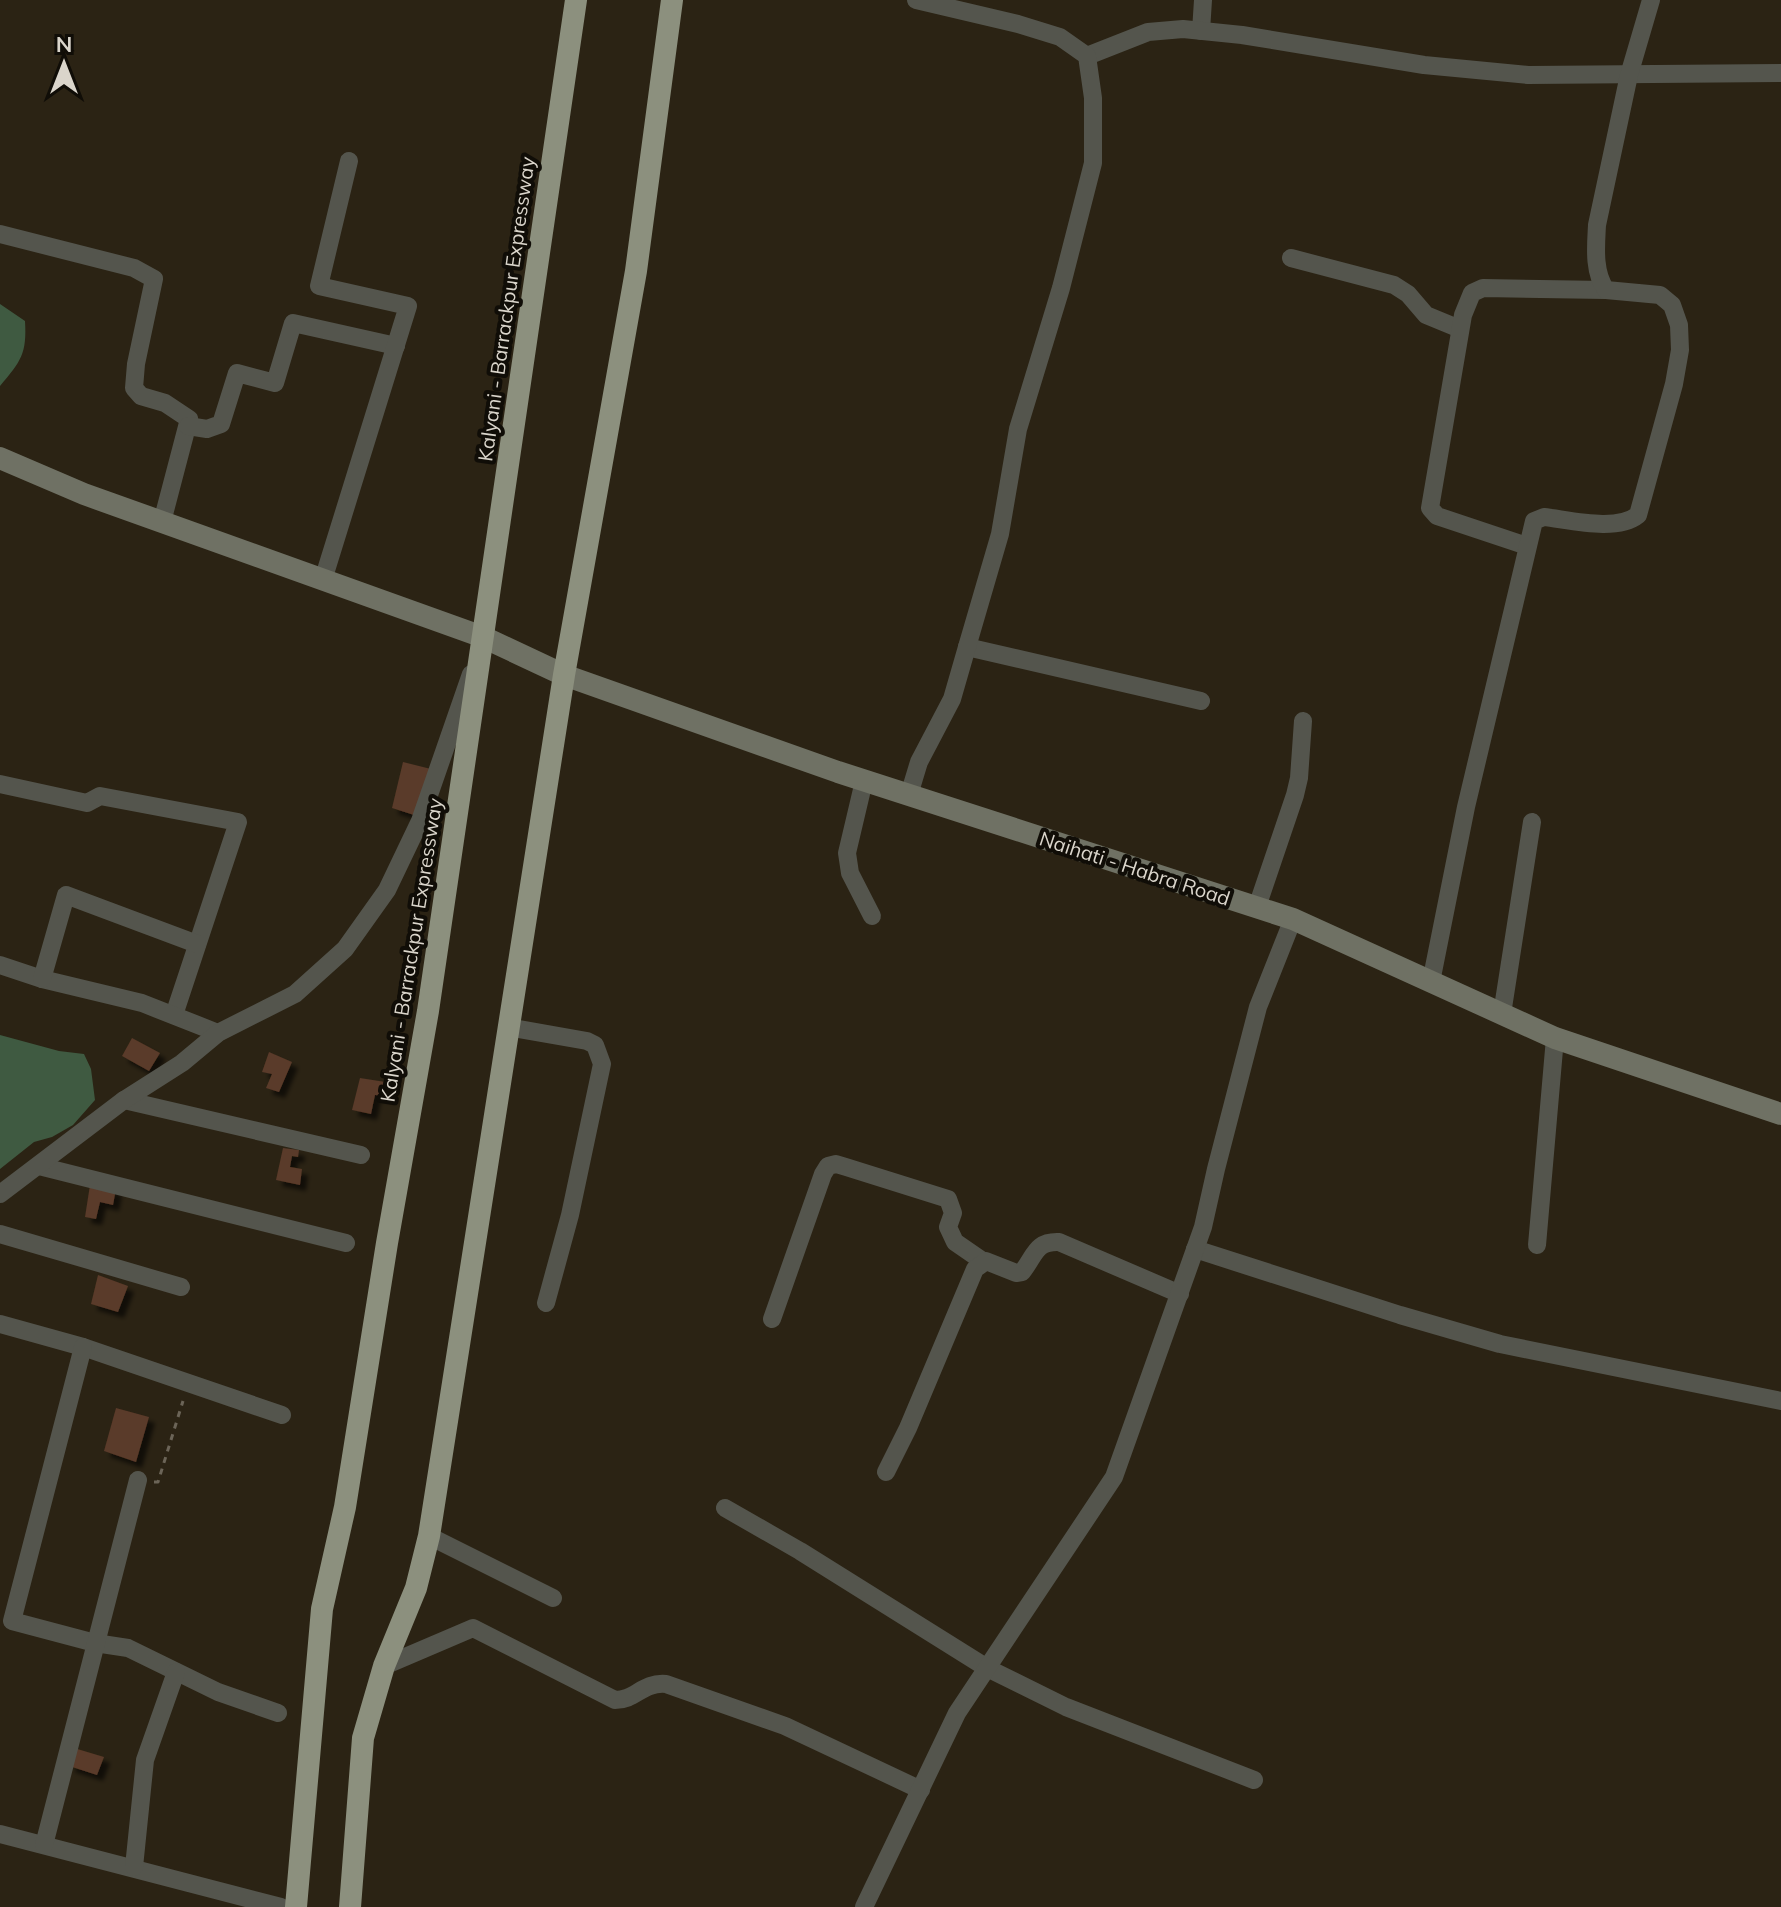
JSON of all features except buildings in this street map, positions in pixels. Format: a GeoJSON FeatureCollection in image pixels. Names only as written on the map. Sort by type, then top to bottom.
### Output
{"type":"FeatureCollection","features":[{"type":"Feature","properties":{"kind":"highway","name":"Kalyani - Barrackpur Expressway"},"geometry":{"type":"LineString","coordinates":[[296,1907],[322,1609],[345,1507],[428,1011],[576,0]]}},
{"type":"Feature","properties":{"kind":"highway"},"geometry":{"type":"LineString","coordinates":[[353,1906],[363,1738],[384,1666],[416,1588],[429,1536],[564,675],[636,271],[672,0]]}},
{"type":"Feature","properties":{"kind":"main road","name":"Naihati - Habra Road"},"geometry":{"type":"LineString","coordinates":[[0,458],[84,494],[483,637],[564,675],[864,781],[1293,919],[1555,1038],[1781,1114]]}},
{"type":"Feature","properties":{"kind":"street"},"geometry":{"type":"LineString","coordinates":[[909,795],[919,762],[952,699],[1000,534],[1018,429],[1061,288],[1093,163],[1093,98],[1087,56],[1060,37],[916,0]]}},
{"type":"Feature","properties":{"kind":"street"},"geometry":{"type":"LineString","coordinates":[[1201,31],[1203,0]]}},
{"type":"Feature","properties":{"kind":"street"},"geometry":{"type":"LineString","coordinates":[[1606,290],[1601,284],[1596,250],[1597,225],[1629,75],[1651,0]]}},
{"type":"Feature","properties":{"kind":"street"},"geometry":{"type":"LineString","coordinates":[[1087,56],[1148,32],[1183,29],[1242,35],[1424,65],[1528,75],[1781,73]]}},
{"type":"Feature","properties":{"kind":"street"},"geometry":{"type":"LineString","coordinates":[[323,580],[408,306],[319,286],[349,161]]}},
{"type":"Feature","properties":{"kind":"street"},"geometry":{"type":"LineString","coordinates":[[0,234],[134,268],[154,279],[134,388],[141,396],[165,403],[189,419],[162,522]]}},
{"type":"Feature","properties":{"kind":"street"},"geometry":{"type":"LineString","coordinates":[[1291,258],[1394,285],[1408,294],[1426,315],[1460,329]]}},
{"type":"Feature","properties":{"kind":"street"},"geometry":{"type":"LineString","coordinates":[[1431,982],[1466,807],[1534,521],[1538,518],[1616,524],[1630,521],[1638,515],[1642,505],[1680,350],[1679,325],[1672,305],[1660,295],[1606,290],[1483,288],[1472,293],[1468,299],[1460,329],[1430,508],[1437,516],[1527,546]]}},
{"type":"Feature","properties":{"kind":"street"},"geometry":{"type":"LineString","coordinates":[[188,426],[207,429],[221,424],[237,373],[275,383],[293,323],[396,346]]}},
{"type":"Feature","properties":{"kind":"street"},"geometry":{"type":"LineString","coordinates":[[0,1194],[124,1100],[182,1063],[218,1033],[295,994],[345,949],[387,890],[420,821],[483,637]]}},
{"type":"Feature","properties":{"kind":"street"},"geometry":{"type":"LineString","coordinates":[[967,647],[1201,701]]}},
{"type":"Feature","properties":{"kind":"street"},"geometry":{"type":"LineString","coordinates":[[1257,907],[1295,795],[1303,721]]}},
{"type":"Feature","properties":{"kind":"street"},"geometry":{"type":"LineString","coordinates":[[864,781],[847,864],[872,916]]}},
{"type":"Feature","properties":{"kind":"street"},"geometry":{"type":"LineString","coordinates":[[0,784],[87,803],[100,796],[238,822],[174,1015]]}},
{"type":"Feature","properties":{"kind":"street"},"geometry":{"type":"LineString","coordinates":[[1502,1014],[1532,822]]}},
{"type":"Feature","properties":{"kind":"street"},"geometry":{"type":"LineString","coordinates":[[42,979],[66,895],[197,944]]}},
{"type":"Feature","properties":{"kind":"street"},"geometry":{"type":"LineString","coordinates":[[864,1907],[957,1713],[1114,1477],[1203,1227],[1258,1007],[1293,919]]}},
{"type":"Feature","properties":{"kind":"street"},"geometry":{"type":"LineString","coordinates":[[0,965],[42,979],[142,1003],[218,1033]]}},
{"type":"Feature","properties":{"kind":"street"},"geometry":{"type":"LineString","coordinates":[[508,1027],[587,1041],[595,1045],[602,1064],[570,1215],[546,1303]]}},
{"type":"Feature","properties":{"kind":"street"},"geometry":{"type":"LineString","coordinates":[[1537,1245],[1555,1038]]}},
{"type":"Feature","properties":{"kind":"street"},"geometry":{"type":"LineString","coordinates":[[124,1100],[361,1155]]}},
{"type":"Feature","properties":{"kind":"street"},"geometry":{"type":"LineString","coordinates":[[772,1319],[823,1174],[828,1166],[836,1164],[948,1199],[953,1213],[948,1227],[955,1242],[984,1262],[993,1262],[1016,1273],[1022,1272],[1046,1241],[1059,1242],[1180,1294]]}},
{"type":"Feature","properties":{"kind":"street"},"geometry":{"type":"LineString","coordinates":[[39,1166],[346,1243]]}},
{"type":"Feature","properties":{"kind":"street"},"geometry":{"type":"LineString","coordinates":[[0,1234],[181,1287]]}},
{"type":"Feature","properties":{"kind":"street"},"geometry":{"type":"LineString","coordinates":[[1195,1249],[1500,1344],[1781,1401]]}},
{"type":"Feature","properties":{"kind":"street"},"geometry":{"type":"LineString","coordinates":[[886,1472],[908,1428],[975,1269],[984,1262]]}},
{"type":"Feature","properties":{"kind":"street"},"geometry":{"type":"LineString","coordinates":[[0,1324],[83,1347],[282,1415]]}},
{"type":"Feature","properties":{"kind":"street"},"geometry":{"type":"LineString","coordinates":[[83,1347],[12,1621],[95,1643],[128,1648],[218,1692],[278,1713]]}},
{"type":"Feature","properties":{"kind":"street"},"geometry":{"type":"LineString","coordinates":[[44,1845],[138,1480]]}},
{"type":"Feature","properties":{"kind":"street"},"geometry":{"type":"LineString","coordinates":[[725,1508],[987,1668],[1066,1707],[1254,1780]]}},
{"type":"Feature","properties":{"kind":"street"},"geometry":{"type":"LineString","coordinates":[[429,1536],[553,1598]]}},
{"type":"Feature","properties":{"kind":"street"},"geometry":{"type":"LineString","coordinates":[[384,1666],[473,1628],[615,1700],[629,1698],[649,1685],[666,1684],[785,1726],[921,1790]]}},
{"type":"Feature","properties":{"kind":"street"},"geometry":{"type":"LineString","coordinates":[[134,1867],[145,1760],[176,1672]]}},
{"type":"Feature","properties":{"kind":"street"},"geometry":{"type":"LineString","coordinates":[[0,1834],[281,1907]]}},
{"type":"Feature","properties":{"kind":"path"},"geometry":{"type":"LineString","coordinates":[[138,1480],[158,1482],[188,1382]]}},
{"type":"Feature","properties":{"kind":"shaded area"},"geometry":{"type":"Polygon","coordinates":[[[0,304],[25,321],[25,342],[21,356],[0,386],[0,304]]]}},
{"type":"Feature","properties":{"kind":"shaded area"},"geometry":{"type":"Polygon","coordinates":[[[0,1035],[59,1051],[84,1054],[91,1069],[95,1100],[73,1125],[52,1137],[34,1142],[0,1169],[0,1035]]]}}]}
